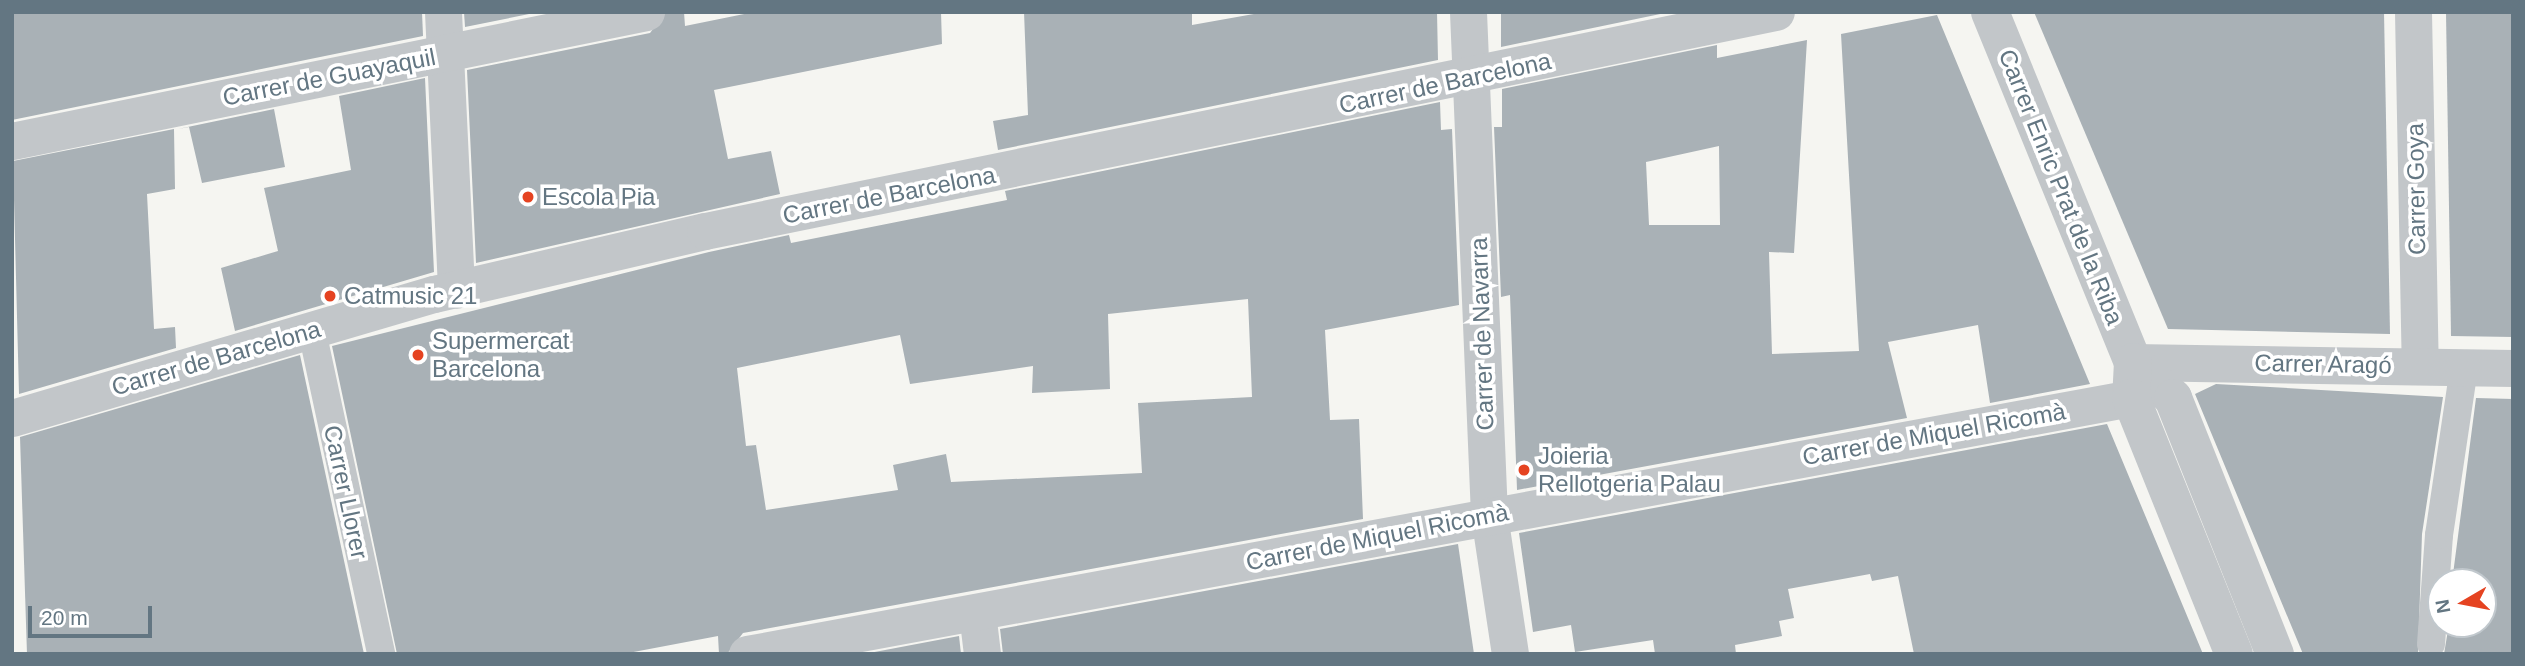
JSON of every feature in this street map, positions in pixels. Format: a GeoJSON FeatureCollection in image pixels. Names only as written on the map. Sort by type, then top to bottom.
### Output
{"type":"FeatureCollection","features":[{"type":"Feature","properties":{"kind":"street"},"geometry":{"type":"LineString","coordinates":[[443,12],[456,290]]}},
{"type":"Feature","properties":{"kind":"street","name":"Carrer de Guayaquil"},"geometry":{"type":"LineString","coordinates":[[12,141],[646,12]]}},
{"type":"Feature","properties":{"kind":"street","name":"Carrer de Navarra"},"geometry":{"type":"LineString","coordinates":[[1468,12],[1489,515],[1510,654]]}},
{"type":"Feature","properties":{"kind":"street","name":"Carrer de Barcelona"},"geometry":{"type":"LineString","coordinates":[[12,418],[456,290],[705,231],[1472,78],[1776,12]]}},
{"type":"Feature","properties":{"kind":"street","name":"Carrer Enric Prat de la Riba"},"geometry":{"type":"LineString","coordinates":[[1990,12],[2234,654]]}},
{"type":"Feature","properties":{"kind":"street","name":"Carrer Goya"},"geometry":{"type":"LineString","coordinates":[[2413,12],[2420,366]]}},
{"type":"Feature","properties":{"kind":"street","name":"Carrer Llorer"},"geometry":{"type":"LineString","coordinates":[[312,331],[380,654]]}},
{"type":"Feature","properties":{"kind":"street","name":"Carrer Aragó"},"geometry":{"type":"LineString","coordinates":[[2132,380],[2420,366],[2513,368]]}},
{"type":"Feature","properties":{"kind":"street"},"geometry":{"type":"LineString","coordinates":[[2431,643],[2439,535],[2464,368]]}},
{"type":"Feature","properties":{"kind":"street","name":"Carrer Enric Prat de la Riba"},"geometry":{"type":"LineString","coordinates":[[2132,380],[2173,398],[2274,654]]}},
{"type":"Feature","properties":{"kind":"street","name":"Carrer de Miquel Ricomà"},"geometry":{"type":"LineString","coordinates":[[747,654],[1489,515],[2132,380]]}},
{"type":"Feature","properties":{"kind":"street"},"geometry":{"type":"LineString","coordinates":[[977,612],[982,654]]}},
{"type":"Feature","properties":{"kind":"building"},"geometry":{"type":"Polygon","coordinates":[[[12,12],[422,12],[423,36],[12,120],[12,12]]]}},
{"type":"Feature","properties":{"kind":"building"},"geometry":{"type":"Polygon","coordinates":[[[464,12],[539,12],[465,27],[464,12]]]}},
{"type":"Feature","properties":{"kind":"building"},"geometry":{"type":"Polygon","coordinates":[[[666,12],[684,12],[685,26],[754,12],[941,12],[942,44],[714,90],[728,159],[771,151],[780,194],[476,263],[467,70],[650,33],[666,12]]]}},
{"type":"Feature","properties":{"kind":"building"},"geometry":{"type":"Polygon","coordinates":[[[1024,12],[1192,12],[1192,25],[1265,12],[1437,12],[1438,60],[998,150],[993,121],[1028,115],[1024,12]]]}},
{"type":"Feature","properties":{"kind":"building"},"geometry":{"type":"Polygon","coordinates":[[[1501,12],[1670,12],[1501,47],[1501,12]]]}},
{"type":"Feature","properties":{"kind":"building"},"geometry":{"type":"Polygon","coordinates":[[[2034,12],[2384,12],[2390,334],[2168,329],[2034,12]]]}},
{"type":"Feature","properties":{"kind":"building"},"geometry":{"type":"Polygon","coordinates":[[[2446,12],[2513,12],[2513,337],[2451,336],[2446,12]]]}},
{"type":"Feature","properties":{"kind":"building"},"geometry":{"type":"Polygon","coordinates":[[[1937,15],[2090,384],[1990,403],[1978,325],[1888,342],[1907,418],[1517,490],[1510,295],[1501,297],[1494,127],[1502,127],[1502,89],[1717,45],[1717,58],[1807,40],[1794,253],[1769,252],[1772,354],[1859,351],[1841,34],[1937,15]],[[1719,146],[1646,162],[1649,225],[1720,225],[1719,146]]]}},
{"type":"Feature","properties":{"kind":"building"},"geometry":{"type":"Polygon","coordinates":[[[425,78],[434,272],[235,331],[221,268],[278,251],[264,188],[351,170],[339,96],[425,78]]]}},
{"type":"Feature","properties":{"kind":"building"},"geometry":{"type":"Polygon","coordinates":[[[1440,102],[1441,130],[1452,129],[1459,305],[1325,330],[1330,420],[1359,419],[1363,519],[743,633],[727,654],[719,654],[718,636],[623,654],[397,654],[332,346],[709,252],[789,235],[791,243],[1007,200],[1005,191],[1440,102]],[[1248,299],[1108,314],[1110,389],[1032,393],[1033,366],[910,384],[900,335],[737,368],[746,446],[756,445],[766,510],[898,490],[893,465],[946,454],[951,482],[1142,473],[1138,403],[1252,397],[1248,299]]]}},
{"type":"Feature","properties":{"kind":"building"},"geometry":{"type":"Polygon","coordinates":[[[274,109],[285,167],[202,183],[189,127],[178,129],[274,109]]]}},
{"type":"Feature","properties":{"kind":"building"},"geometry":{"type":"Polygon","coordinates":[[[174,129],[175,189],[147,194],[154,329],[175,327],[176,348],[19,394],[13,161],[174,129]]]}},
{"type":"Feature","properties":{"kind":"building"},"geometry":{"type":"Polygon","coordinates":[[[300,355],[364,654],[27,654],[20,437],[300,355]]]}},
{"type":"Feature","properties":{"kind":"building"},"geometry":{"type":"Polygon","coordinates":[[[2216,384],[2443,397],[2422,534],[2418,654],[2303,654],[2195,394],[2216,384]]]}},
{"type":"Feature","properties":{"kind":"building"},"geometry":{"type":"Polygon","coordinates":[[[2476,398],[2513,399],[2513,654],[2444,654],[2447,638],[2497,638],[2497,568],[2454,568],[2476,398]]]}},
{"type":"Feature","properties":{"kind":"building"},"geometry":{"type":"Polygon","coordinates":[[[2107,424],[2203,654],[1914,654],[1898,576],[1872,581],[1870,574],[1788,589],[1794,618],[1779,621],[1782,636],[1735,645],[1736,654],[1655,654],[1653,640],[1575,652],[1571,625],[1533,632],[1519,533],[2107,424]]]}},
{"type":"Feature","properties":{"kind":"building"},"geometry":{"type":"Polygon","coordinates":[[[1458,544],[1474,654],[1003,654],[1000,629],[1458,544]]]}},
{"type":"Feature","properties":{"kind":"building"},"geometry":{"type":"Polygon","coordinates":[[[959,636],[961,654],[864,654],[959,636]]]}},
{"type":"Feature","properties":{"kind":"place","name":"Escola Pia"},"geometry":{"type":"Point","coordinates":[528,197]}},
{"type":"Feature","properties":{"kind":"place","name":"Catmusic 21"},"geometry":{"type":"Point","coordinates":[330,296]}},
{"type":"Feature","properties":{"kind":"place","name":"Supermercat Barcelona"},"geometry":{"type":"Point","coordinates":[418,355]}},
{"type":"Feature","properties":{"kind":"place","name":"Joieria Rellotgeria Palau"},"geometry":{"type":"Point","coordinates":[1524,470]}}]}
